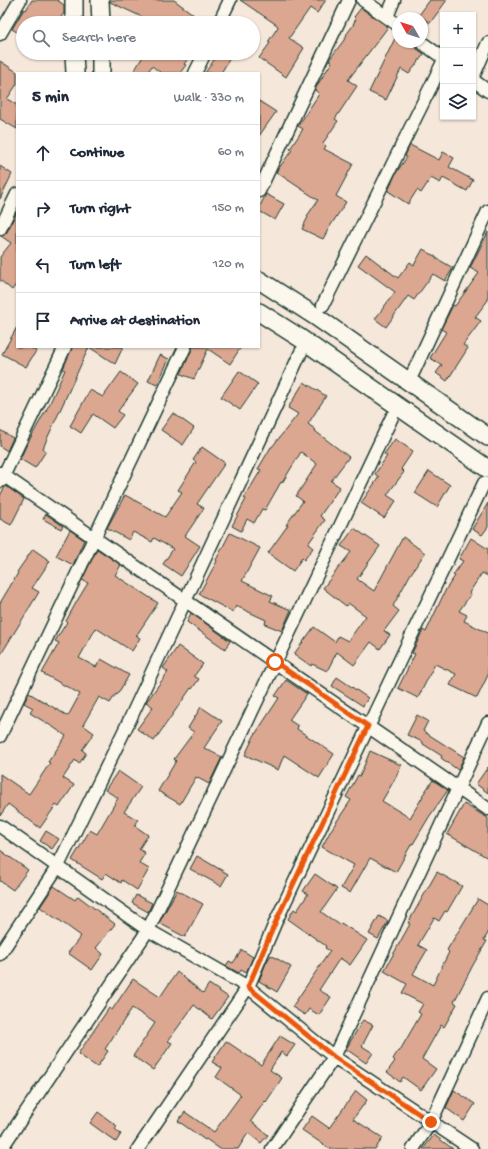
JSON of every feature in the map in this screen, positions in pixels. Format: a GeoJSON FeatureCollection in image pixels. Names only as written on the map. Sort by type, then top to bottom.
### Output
{"type":"FeatureCollection","features":[{"type":"Feature","properties":{"kind":"main road"},"geometry":{"type":"LineString","coordinates":[[74,0],[74,16]]}},
{"type":"Feature","properties":{"kind":"main road"},"geometry":{"type":"LineString","coordinates":[[100,0],[100,16]]}},
{"type":"Feature","properties":{"kind":"main road"},"geometry":{"type":"LineString","coordinates":[[74,60],[74,72]]}},
{"type":"Feature","properties":{"kind":"main road"},"geometry":{"type":"LineString","coordinates":[[101,60],[101,72]]}},
{"type":"Feature","properties":{"kind":"main road"},"geometry":{"type":"LineString","coordinates":[[260,281],[315,316],[488,437]]}},
{"type":"Feature","properties":{"kind":"main road"},"geometry":{"type":"LineString","coordinates":[[260,313],[300,338],[446,439],[486,476]]}},
{"type":"Feature","properties":{"kind":"main road"},"geometry":{"type":"LineString","coordinates":[[446,439],[460,417]]}},
{"type":"Feature","properties":{"kind":"street"},"geometry":{"type":"LineString","coordinates":[[0,34],[20,0]]}},
{"type":"Feature","properties":{"kind":"street"},"geometry":{"type":"LineString","coordinates":[[222,16],[230,0]]}},
{"type":"Feature","properties":{"kind":"street"},"geometry":{"type":"LineString","coordinates":[[260,189],[349,0]]}},
{"type":"Feature","properties":{"kind":"street"},"geometry":{"type":"LineString","coordinates":[[363,0],[392,21]]}},
{"type":"Feature","properties":{"kind":"street"},"geometry":{"type":"LineString","coordinates":[[387,17],[394,0]]}},
{"type":"Feature","properties":{"kind":"street"},"geometry":{"type":"LineString","coordinates":[[476,70],[488,43]]}},
{"type":"Feature","properties":{"kind":"street"},"geometry":{"type":"LineString","coordinates":[[428,47],[440,56]]}},
{"type":"Feature","properties":{"kind":"street"},"geometry":{"type":"LineString","coordinates":[[195,72],[201,60]]}},
{"type":"Feature","properties":{"kind":"street"},"geometry":{"type":"LineString","coordinates":[[323,305],[440,68]]}},
{"type":"Feature","properties":{"kind":"street"},"geometry":{"type":"LineString","coordinates":[[476,82],[488,91]]}},
{"type":"Feature","properties":{"kind":"street"},"geometry":{"type":"LineString","coordinates":[[0,228],[16,196]]}},
{"type":"Feature","properties":{"kind":"street"},"geometry":{"type":"LineString","coordinates":[[413,373],[488,210]]}},
{"type":"Feature","properties":{"kind":"street"},"geometry":{"type":"LineString","coordinates":[[65,348],[1,477],[185,600],[488,810]]}},
{"type":"Feature","properties":{"kind":"street"},"geometry":{"type":"LineString","coordinates":[[0,736],[185,348]]}},
{"type":"Feature","properties":{"kind":"street"},"geometry":{"type":"LineString","coordinates":[[0,954],[58,866],[131,717],[301,352]]}},
{"type":"Feature","properties":{"kind":"street"},"geometry":{"type":"LineString","coordinates":[[1,1149],[148,930],[392,417]]}},
{"type":"Feature","properties":{"kind":"street"},"geometry":{"type":"LineString","coordinates":[[138,1149],[248,987],[276,921],[486,476]]}},
{"type":"Feature","properties":{"kind":"street"},"geometry":{"type":"LineString","coordinates":[[272,1149],[334,1057],[488,722]]}},
{"type":"Feature","properties":{"kind":"street"},"geometry":{"type":"LineString","coordinates":[[0,826],[148,930],[248,987],[334,1057],[472,1149]]}},
{"type":"Feature","properties":{"kind":"street"},"geometry":{"type":"LineString","coordinates":[[412,1149],[431,1122],[488,998]]}},
{"type":"Feature","properties":{"kind":"building"},"geometry":{"type":"Polygon","coordinates":[[[32,0],[57,0],[64,5],[64,13],[62,16],[20,16],[24,9],[26,10],[32,0]]]}},
{"type":"Feature","properties":{"kind":"building"},"geometry":{"type":"Polygon","coordinates":[[[110,0],[174,0],[193,14],[192,16],[140,16],[110,2],[110,0]]]}},
{"type":"Feature","properties":{"kind":"building"},"geometry":{"type":"Polygon","coordinates":[[[240,0],[326,0],[317,13],[310,8],[289,38],[304,48],[286,77],[260,59],[270,43],[268,42],[278,27],[240,0]]]}},
{"type":"Feature","properties":{"kind":"building"},"geometry":{"type":"Polygon","coordinates":[[[430,0],[447,0],[430,23],[428,22],[428,12],[421,12],[430,0]]]}},
{"type":"Feature","properties":{"kind":"building"},"geometry":{"type":"Polygon","coordinates":[[[361,8],[388,27],[348,80],[357,86],[335,119],[338,121],[323,143],[326,146],[324,149],[353,164],[336,196],[346,202],[323,239],[302,229],[308,217],[307,216],[318,200],[276,172],[292,150],[290,149],[303,129],[298,126],[319,94],[315,90],[332,62],[329,60],[347,36],[346,35],[356,19],[354,17],[361,8]]]}},
{"type":"Feature","properties":{"kind":"building"},"geometry":{"type":"Polygon","coordinates":[[[16,22],[16,32],[12,29],[16,22]]]}},
{"type":"Feature","properties":{"kind":"building"},"geometry":{"type":"Polygon","coordinates":[[[392,44],[392,48],[416,48],[424,54],[409,74],[401,69],[386,100],[369,92],[392,44]]]}},
{"type":"Feature","properties":{"kind":"building"},"geometry":{"type":"Polygon","coordinates":[[[141,60],[187,60],[184,64],[186,65],[181,72],[160,72],[152,66],[148,72],[134,72],[141,60]]]}},
{"type":"Feature","properties":{"kind":"building"},"geometry":{"type":"Polygon","coordinates":[[[214,60],[229,60],[222,72],[206,72],[214,60]]]}},
{"type":"Feature","properties":{"kind":"building"},"geometry":{"type":"Polygon","coordinates":[[[0,61],[17,72],[16,86],[7,99],[16,104],[16,128],[0,119],[0,61]]]}},
{"type":"Feature","properties":{"kind":"building"},"geometry":{"type":"Polygon","coordinates":[[[260,102],[276,112],[260,135],[260,102]]]}},
{"type":"Feature","properties":{"kind":"building"},"geometry":{"type":"Polygon","coordinates":[[[410,145],[439,160],[443,152],[454,158],[449,167],[473,180],[467,191],[443,178],[440,183],[431,178],[421,193],[417,190],[408,204],[388,191],[396,173],[407,157],[405,156],[410,145]]]}},
{"type":"Feature","properties":{"kind":"building"},"geometry":{"type":"Polygon","coordinates":[[[0,166],[12,174],[0,199],[0,166]]]}},
{"type":"Feature","properties":{"kind":"building"},"geometry":{"type":"Polygon","coordinates":[[[266,194],[284,204],[275,220],[260,212],[260,206],[266,194]]]}},
{"type":"Feature","properties":{"kind":"building"},"geometry":{"type":"Polygon","coordinates":[[[16,214],[16,284],[12,290],[0,280],[0,257],[11,243],[1,236],[7,232],[16,214]]]}},
{"type":"Feature","properties":{"kind":"building"},"geometry":{"type":"Polygon","coordinates":[[[488,232],[488,300],[475,317],[481,321],[463,345],[468,348],[447,381],[436,373],[442,365],[430,358],[446,332],[441,329],[453,305],[455,306],[479,273],[470,268],[488,232]]]}},
{"type":"Feature","properties":{"kind":"building"},"geometry":{"type":"Polygon","coordinates":[[[423,249],[453,268],[445,281],[433,274],[414,300],[408,296],[386,327],[375,319],[395,292],[358,265],[366,254],[398,278],[410,262],[414,265],[423,249]]]}},
{"type":"Feature","properties":{"kind":"building"},"geometry":{"type":"Polygon","coordinates":[[[16,329],[16,348],[31,348],[36,351],[26,367],[2,354],[16,329]]]}},
{"type":"Feature","properties":{"kind":"building"},"geometry":{"type":"Polygon","coordinates":[[[72,348],[89,348],[46,441],[43,449],[46,451],[35,468],[20,459],[49,405],[65,370],[63,369],[72,348]]]}},
{"type":"Feature","properties":{"kind":"building"},"geometry":{"type":"Polygon","coordinates":[[[91,348],[123,348],[115,364],[91,348]]]}},
{"type":"Feature","properties":{"kind":"building"},"geometry":{"type":"Polygon","coordinates":[[[193,348],[240,348],[230,364],[208,349],[194,379],[181,374],[193,348]]]}},
{"type":"Feature","properties":{"kind":"building"},"geometry":{"type":"Polygon","coordinates":[[[160,355],[169,359],[157,385],[148,381],[160,355]]]}},
{"type":"Feature","properties":{"kind":"building"},"geometry":{"type":"Polygon","coordinates":[[[239,371],[258,384],[240,410],[221,397],[239,371]]]}},
{"type":"Feature","properties":{"kind":"building"},"geometry":{"type":"Polygon","coordinates":[[[121,372],[138,384],[118,411],[123,415],[113,428],[93,414],[81,433],[70,426],[90,390],[103,397],[121,372]]]}},
{"type":"Feature","properties":{"kind":"building"},"geometry":{"type":"Polygon","coordinates":[[[304,382],[326,396],[308,424],[349,457],[331,481],[340,487],[320,516],[325,520],[308,544],[313,548],[304,560],[302,558],[293,571],[268,553],[303,501],[296,496],[317,464],[301,452],[265,510],[262,509],[254,523],[247,519],[241,531],[232,526],[246,499],[244,498],[261,470],[258,469],[271,447],[298,414],[288,408],[304,382]]]}},
{"type":"Feature","properties":{"kind":"building"},"geometry":{"type":"Polygon","coordinates":[[[173,413],[194,428],[183,445],[161,430],[173,413]]]}},
{"type":"Feature","properties":{"kind":"building"},"geometry":{"type":"Polygon","coordinates":[[[0,430],[13,438],[7,451],[0,446],[0,430]]]}},
{"type":"Feature","properties":{"kind":"building"},"geometry":{"type":"Polygon","coordinates":[[[395,439],[413,451],[401,469],[404,472],[387,495],[396,501],[384,518],[361,503],[379,477],[375,474],[387,456],[384,454],[395,439]]]}},
{"type":"Feature","properties":{"kind":"building"},"geometry":{"type":"Polygon","coordinates":[[[202,447],[225,463],[197,504],[204,508],[185,536],[200,546],[181,576],[163,564],[173,549],[154,538],[152,542],[133,532],[129,540],[107,528],[125,495],[165,517],[182,492],[178,490],[196,462],[193,460],[202,447]]]}},
{"type":"Feature","properties":{"kind":"building"},"geometry":{"type":"Polygon","coordinates":[[[429,471],[450,485],[437,507],[415,493],[429,471]]]}},
{"type":"Feature","properties":{"kind":"building"},"geometry":{"type":"Polygon","coordinates":[[[6,486],[24,499],[11,525],[0,519],[0,496],[6,486]]]}},
{"type":"Feature","properties":{"kind":"building"},"geometry":{"type":"Polygon","coordinates":[[[488,503],[488,527],[482,535],[472,529],[488,503]]]}},
{"type":"Feature","properties":{"kind":"building"},"geometry":{"type":"Polygon","coordinates":[[[46,514],[63,526],[61,529],[43,519],[46,514]]]}},
{"type":"Feature","properties":{"kind":"building"},"geometry":{"type":"Polygon","coordinates":[[[354,528],[380,546],[357,579],[374,591],[403,537],[425,553],[410,575],[393,606],[399,611],[384,631],[390,635],[380,649],[371,642],[354,665],[337,652],[327,671],[312,664],[311,666],[294,654],[314,627],[335,642],[338,636],[348,641],[366,616],[348,603],[346,606],[323,588],[351,552],[341,546],[354,528]]]}},
{"type":"Feature","properties":{"kind":"building"},"geometry":{"type":"Polygon","coordinates":[[[70,530],[84,540],[73,565],[56,556],[70,530]]]}},
{"type":"Feature","properties":{"kind":"building"},"geometry":{"type":"Polygon","coordinates":[[[230,533],[260,548],[242,581],[273,596],[270,601],[291,610],[282,631],[265,624],[266,620],[236,606],[233,612],[199,594],[230,533]]]}},
{"type":"Feature","properties":{"kind":"building"},"geometry":{"type":"Polygon","coordinates":[[[471,538],[488,549],[488,576],[482,573],[469,593],[471,594],[459,611],[467,615],[464,621],[488,633],[488,675],[477,698],[450,685],[456,674],[435,664],[418,698],[398,688],[415,654],[412,653],[423,630],[426,632],[446,589],[455,576],[453,575],[463,561],[459,559],[471,538]]]}},
{"type":"Feature","properties":{"kind":"building"},"geometry":{"type":"Polygon","coordinates":[[[33,549],[50,561],[32,588],[39,592],[0,656],[0,603],[18,573],[17,572],[33,549]]]}},
{"type":"Feature","properties":{"kind":"building"},"geometry":{"type":"Polygon","coordinates":[[[97,549],[121,565],[115,575],[158,603],[136,636],[140,638],[132,651],[96,628],[79,658],[96,667],[101,659],[129,675],[117,695],[116,694],[110,703],[99,697],[83,725],[94,733],[82,750],[86,753],[79,764],[75,760],[63,778],[74,785],[59,807],[56,805],[40,828],[8,804],[0,816],[0,774],[29,794],[66,736],[30,713],[33,708],[24,703],[29,693],[68,716],[80,694],[42,673],[59,643],[55,641],[88,583],[82,580],[97,549]]]}},
{"type":"Feature","properties":{"kind":"building"},"geometry":{"type":"Polygon","coordinates":[[[191,613],[230,641],[225,649],[187,622],[191,613]]]}},
{"type":"Feature","properties":{"kind":"building"},"geometry":{"type":"Polygon","coordinates":[[[178,646],[203,664],[194,676],[199,679],[154,741],[137,729],[153,707],[146,702],[168,672],[163,668],[178,646]]]}},
{"type":"Feature","properties":{"kind":"building"},"geometry":{"type":"Polygon","coordinates":[[[337,677],[368,698],[363,706],[332,686],[337,677]]]}},
{"type":"Feature","properties":{"kind":"building"},"geometry":{"type":"Polygon","coordinates":[[[286,680],[307,694],[289,720],[298,726],[297,729],[334,754],[319,778],[284,755],[278,770],[245,755],[254,736],[279,698],[275,696],[286,680]]]}},
{"type":"Feature","properties":{"kind":"building"},"geometry":{"type":"Polygon","coordinates":[[[201,707],[222,721],[204,748],[222,757],[209,784],[196,777],[180,804],[158,791],[176,761],[174,759],[194,732],[188,728],[201,707]]]}},
{"type":"Feature","properties":{"kind":"building"},"geometry":{"type":"Polygon","coordinates":[[[417,715],[428,721],[423,731],[464,757],[458,770],[441,758],[442,756],[423,744],[423,742],[407,735],[417,715]]]}},
{"type":"Feature","properties":{"kind":"building"},"geometry":{"type":"Polygon","coordinates":[[[370,751],[401,765],[382,801],[410,818],[433,780],[448,790],[429,817],[413,844],[412,843],[396,872],[370,858],[350,893],[341,888],[354,865],[322,847],[331,830],[351,800],[346,797],[358,775],[360,776],[370,751]]]}},
{"type":"Feature","properties":{"kind":"building"},"geometry":{"type":"Polygon","coordinates":[[[488,767],[488,793],[476,784],[488,767]]]}},
{"type":"Feature","properties":{"kind":"building"},"geometry":{"type":"Polygon","coordinates":[[[118,771],[141,787],[124,812],[138,820],[135,826],[148,835],[139,849],[145,853],[139,863],[149,869],[137,890],[122,880],[121,883],[106,873],[102,879],[72,860],[90,830],[97,834],[118,798],[105,790],[118,771]]]}},
{"type":"Feature","properties":{"kind":"building"},"geometry":{"type":"Polygon","coordinates":[[[464,804],[488,818],[488,858],[447,834],[464,804]]]}},
{"type":"Feature","properties":{"kind":"building"},"geometry":{"type":"Polygon","coordinates":[[[46,831],[59,839],[52,849],[40,841],[46,831]]]}},
{"type":"Feature","properties":{"kind":"building"},"geometry":{"type":"Polygon","coordinates":[[[0,850],[28,870],[13,890],[0,881],[0,850]]]}},
{"type":"Feature","properties":{"kind":"building"},"geometry":{"type":"Polygon","coordinates":[[[197,856],[228,874],[221,886],[190,869],[197,856]]]}},
{"type":"Feature","properties":{"kind":"building"},"geometry":{"type":"Polygon","coordinates":[[[437,872],[462,886],[447,912],[445,911],[439,921],[434,918],[418,945],[427,950],[413,974],[433,985],[449,952],[447,950],[478,899],[488,905],[488,933],[484,940],[487,941],[454,1002],[457,1004],[444,1027],[441,1025],[422,1059],[436,1069],[421,1090],[403,1077],[400,1082],[387,1072],[395,1061],[393,1059],[398,1051],[399,1052],[421,1014],[418,1012],[423,1004],[402,993],[407,984],[384,971],[410,924],[408,923],[437,872]]]}},
{"type":"Feature","properties":{"kind":"building"},"geometry":{"type":"Polygon","coordinates":[[[315,874],[337,889],[321,912],[340,925],[341,923],[367,940],[350,965],[340,958],[319,990],[331,997],[319,1015],[309,1009],[305,1015],[292,1007],[330,951],[325,948],[326,946],[288,919],[294,909],[297,911],[308,894],[303,891],[315,874]]]}},
{"type":"Feature","properties":{"kind":"building"},"geometry":{"type":"Polygon","coordinates":[[[54,886],[75,900],[78,896],[115,924],[96,948],[103,954],[92,970],[68,953],[81,936],[40,907],[54,886]]]}},
{"type":"Feature","properties":{"kind":"building"},"geometry":{"type":"Polygon","coordinates":[[[177,890],[203,904],[185,937],[159,923],[177,890]]]}},
{"type":"Feature","properties":{"kind":"building"},"geometry":{"type":"Polygon","coordinates":[[[136,895],[152,903],[148,912],[132,903],[136,895]]]}},
{"type":"Feature","properties":{"kind":"building"},"geometry":{"type":"Polygon","coordinates":[[[379,916],[388,921],[378,939],[369,934],[379,916]]]}},
{"type":"Feature","properties":{"kind":"building"},"geometry":{"type":"Polygon","coordinates":[[[242,950],[253,957],[246,973],[241,970],[239,973],[226,966],[229,961],[233,963],[242,950]]]}},
{"type":"Feature","properties":{"kind":"building"},"geometry":{"type":"Polygon","coordinates":[[[271,955],[291,967],[277,992],[259,981],[271,955]]]}},
{"type":"Feature","properties":{"kind":"building"},"geometry":{"type":"Polygon","coordinates":[[[177,972],[203,993],[209,984],[228,997],[212,1019],[194,1005],[168,1041],[172,1043],[153,1070],[133,1056],[155,1023],[132,1008],[105,1049],[108,1051],[97,1067],[78,1054],[109,1008],[112,1010],[133,979],[160,997],[177,972]]]}},
{"type":"Feature","properties":{"kind":"building"},"geometry":{"type":"Polygon","coordinates":[[[363,1020],[373,1025],[362,1046],[373,1053],[366,1063],[346,1049],[363,1020]]]}},
{"type":"Feature","properties":{"kind":"building"},"geometry":{"type":"Polygon","coordinates":[[[280,1036],[295,1045],[287,1056],[281,1052],[270,1070],[282,1078],[251,1121],[268,1135],[261,1143],[248,1133],[238,1149],[220,1149],[178,1121],[185,1112],[214,1132],[241,1095],[216,1077],[222,1068],[212,1062],[226,1041],[261,1065],[280,1036]]]}},
{"type":"Feature","properties":{"kind":"building"},"geometry":{"type":"Polygon","coordinates":[[[454,1090],[475,1104],[464,1121],[446,1108],[454,1090]]]}},
{"type":"Feature","properties":{"kind":"building"},"geometry":{"type":"Polygon","coordinates":[[[356,1091],[367,1100],[353,1119],[383,1138],[375,1149],[330,1149],[302,1130],[312,1116],[329,1128],[356,1091]]]}},
{"type":"Feature","properties":{"kind":"building"},"geometry":{"type":"Polygon","coordinates":[[[98,1112],[117,1126],[115,1129],[121,1134],[116,1142],[90,1123],[98,1112]]]}},
{"type":"Feature","properties":{"kind":"building"},"geometry":{"type":"Polygon","coordinates":[[[434,1135],[453,1149],[423,1149],[434,1135]]]}},
{"type":"Feature","properties":{"kind":"route"},"geometry":{"type":"LineString","coordinates":[[275,662],[368,726],[276,921],[248,987],[334,1057],[431,1122]]}}]}
